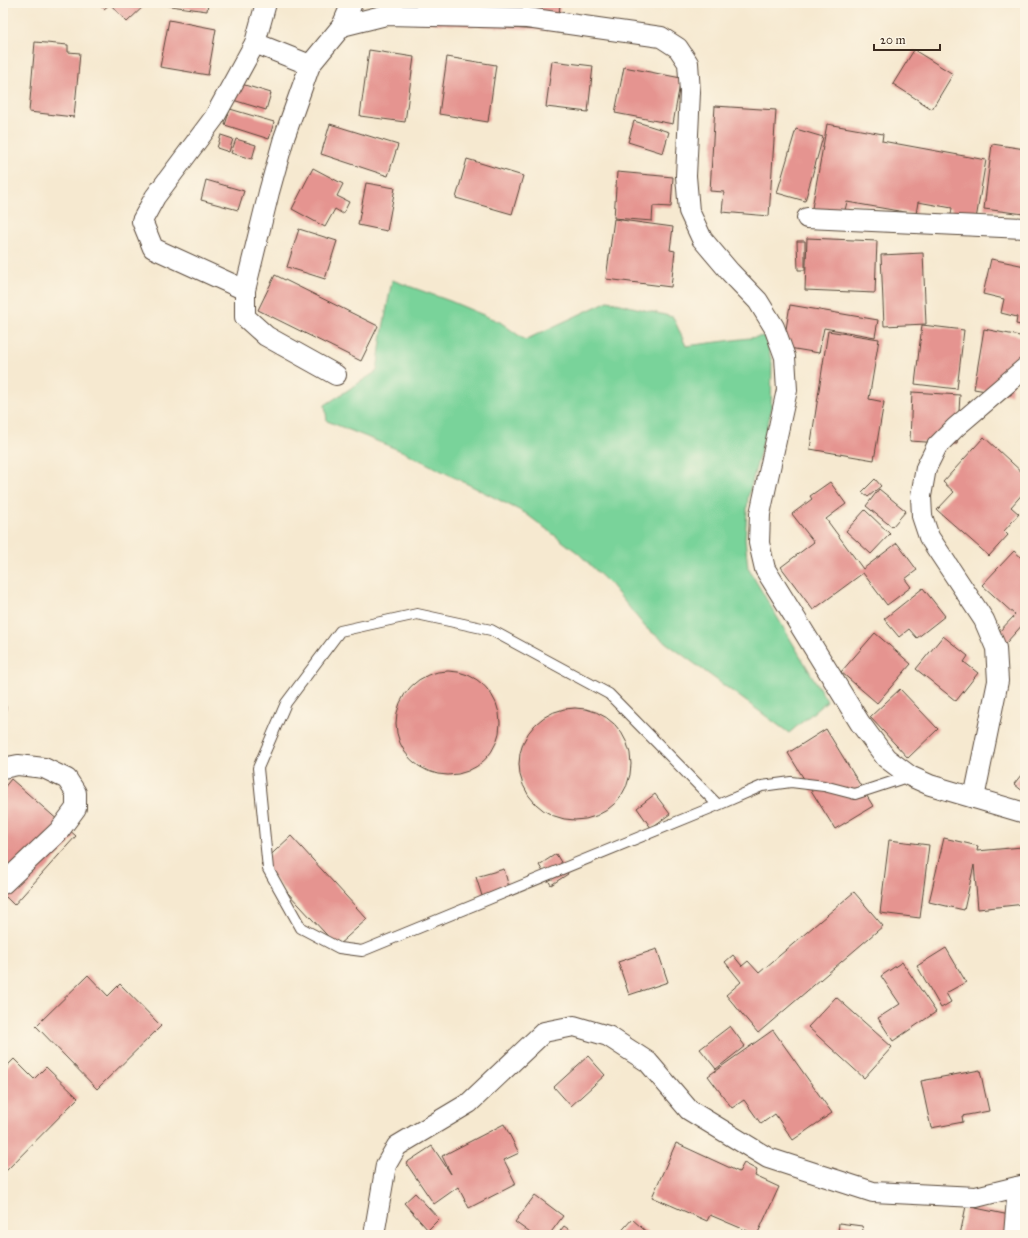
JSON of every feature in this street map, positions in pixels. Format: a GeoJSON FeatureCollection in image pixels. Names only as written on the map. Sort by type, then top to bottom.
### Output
{"type":"FeatureCollection","features":[{"type":"Feature","properties":{"kind":"street"},"geometry":{"type":"LineString","coordinates":[[246,290],[153,248],[142,221],[155,197],[214,118],[255,43],[266,3]]}},
{"type":"Feature","properties":{"kind":"street"},"geometry":{"type":"LineString","coordinates":[[336,375],[266,336],[245,317],[246,290],[269,192],[284,138],[310,64],[342,26],[352,3]]}},
{"type":"Feature","properties":{"kind":"street"},"geometry":{"type":"LineString","coordinates":[[342,26],[386,15],[527,18],[660,37],[678,48],[688,63],[690,92],[686,176],[689,211],[702,239],[730,272],[758,300],[774,327],[785,357],[787,390],[760,514],[759,543],[765,569],[860,723],[886,758],[910,776],[930,785],[1025,813]]}},
{"type":"Feature","properties":{"kind":"street"},"geometry":{"type":"LineString","coordinates":[[255,43],[310,64]]}},
{"type":"Feature","properties":{"kind":"street"},"geometry":{"type":"LineString","coordinates":[[807,218],[1025,228]]}},
{"type":"Feature","properties":{"kind":"street"},"geometry":{"type":"LineString","coordinates":[[974,798],[998,681],[996,648],[984,620],[929,537],[922,516],[921,496],[926,468],[937,446],[956,427],[1025,368]]}},
{"type":"Feature","properties":{"kind":"street"},"geometry":{"type":"LineString","coordinates":[[3,768],[18,765],[44,768],[68,779],[76,793],[76,808],[59,831],[3,884]]}},
{"type":"Feature","properties":{"kind":"street"},"geometry":{"type":"LineString","coordinates":[[374,1235],[386,1165],[397,1146],[469,1103],[544,1032],[574,1026],[608,1036],[648,1062],[689,1110],[768,1158],[873,1192],[976,1197],[1022,1186],[1014,1235]]}},
{"type":"Feature","properties":{"kind":"lane"},"geometry":{"type":"LineString","coordinates":[[718,805],[609,694],[491,630],[417,614],[340,631],[286,703],[258,768],[268,869],[301,928],[339,948],[362,951],[718,805],[762,786],[791,782],[824,786],[855,794],[910,776]]}},
{"type":"Feature","properties":{"kind":"green space"},"geometry":{"type":"Polygon","coordinates":[[[392,280],[450,301],[500,322],[525,340],[608,301],[673,317],[686,346],[765,336],[772,363],[771,412],[748,497],[745,539],[748,568],[827,701],[789,733],[646,628],[611,585],[578,553],[525,513],[404,452],[327,421],[325,405],[377,371],[392,280]]]}},
{"type":"Feature","properties":{"kind":"building"},"geometry":{"type":"Polygon","coordinates":[[[99,3],[147,3],[127,22],[110,4],[104,9],[99,3]]]}},
{"type":"Feature","properties":{"kind":"building"},"geometry":{"type":"Polygon","coordinates":[[[163,3],[208,3],[207,11],[163,5],[163,3]]]}},
{"type":"Feature","properties":{"kind":"building"},"geometry":{"type":"Polygon","coordinates":[[[414,3],[560,3],[558,31],[413,22],[414,3]]]}},
{"type":"Feature","properties":{"kind":"building"},"geometry":{"type":"Polygon","coordinates":[[[169,20],[216,29],[208,75],[160,67],[169,20]]]}},
{"type":"Feature","properties":{"kind":"building"},"geometry":{"type":"Polygon","coordinates":[[[35,42],[68,45],[68,52],[80,53],[74,117],[29,112],[35,42]]]}},
{"type":"Feature","properties":{"kind":"building"},"geometry":{"type":"Polygon","coordinates":[[[369,50],[414,57],[405,122],[360,116],[369,50]]]}},
{"type":"Feature","properties":{"kind":"building"},"geometry":{"type":"Polygon","coordinates":[[[914,50],[953,74],[932,109],[893,84],[914,50]]]}},
{"type":"Feature","properties":{"kind":"building"},"geometry":{"type":"Polygon","coordinates":[[[447,57],[496,65],[488,122],[439,114],[447,57]]]}},
{"type":"Feature","properties":{"kind":"building"},"geometry":{"type":"Polygon","coordinates":[[[552,61],[593,66],[588,112],[546,107],[552,61]]]}},
{"type":"Feature","properties":{"kind":"building"},"geometry":{"type":"Polygon","coordinates":[[[624,67],[681,78],[673,124],[615,113],[624,67]]]}},
{"type":"Feature","properties":{"kind":"building"},"geometry":{"type":"Polygon","coordinates":[[[238,83],[271,93],[266,110],[233,100],[238,83]]]}},
{"type":"Feature","properties":{"kind":"building"},"geometry":{"type":"Polygon","coordinates":[[[715,106],[776,110],[769,216],[722,212],[724,192],[710,191],[715,106]]]}},
{"type":"Feature","properties":{"kind":"building"},"geometry":{"type":"Polygon","coordinates":[[[230,109],[274,122],[269,139],[225,125],[230,109]]]}},
{"type":"Feature","properties":{"kind":"building"},"geometry":{"type":"Polygon","coordinates":[[[634,121],[669,132],[663,153],[628,142],[634,121]]]}},
{"type":"Feature","properties":{"kind":"building"},"geometry":{"type":"Polygon","coordinates":[[[330,124],[398,145],[388,176],[321,154],[330,124]]]}},
{"type":"Feature","properties":{"kind":"building"},"geometry":{"type":"Polygon","coordinates":[[[827,124],[883,134],[882,141],[986,160],[975,225],[950,221],[952,208],[918,202],[916,214],[847,202],[844,214],[812,208],[827,124]]]}},
{"type":"Feature","properties":{"kind":"building"},"geometry":{"type":"Polygon","coordinates":[[[796,129],[823,137],[805,201],[777,193],[796,129]]]}},
{"type":"Feature","properties":{"kind":"building"},"geometry":{"type":"Polygon","coordinates":[[[221,135],[233,139],[229,152],[217,148],[221,135]]]}},
{"type":"Feature","properties":{"kind":"building"},"geometry":{"type":"Polygon","coordinates":[[[236,139],[256,145],[252,159],[231,153],[236,139]]]}},
{"type":"Feature","properties":{"kind":"building"},"geometry":{"type":"Polygon","coordinates":[[[992,144],[1025,149],[1024,214],[984,209],[992,144]]]}},
{"type":"Feature","properties":{"kind":"building"},"geometry":{"type":"Polygon","coordinates":[[[467,159],[523,176],[512,214],[456,198],[467,159]]]}},
{"type":"Feature","properties":{"kind":"building"},"geometry":{"type":"Polygon","coordinates":[[[313,168],[343,184],[337,196],[349,202],[343,214],[335,209],[325,227],[292,209],[313,168]]]}},
{"type":"Feature","properties":{"kind":"building"},"geometry":{"type":"Polygon","coordinates":[[[617,172],[673,177],[671,207],[653,206],[652,221],[614,218],[617,172]]]}},
{"type":"Feature","properties":{"kind":"building"},"geometry":{"type":"Polygon","coordinates":[[[206,180],[244,191],[238,210],[201,200],[206,180]]]}},
{"type":"Feature","properties":{"kind":"building"},"geometry":{"type":"Polygon","coordinates":[[[366,183],[395,188],[387,231],[358,225],[366,183]]]}},
{"type":"Feature","properties":{"kind":"building"},"geometry":{"type":"Polygon","coordinates":[[[614,219],[673,227],[670,250],[675,251],[671,287],[606,279],[614,219]]]}},
{"type":"Feature","properties":{"kind":"building"},"geometry":{"type":"Polygon","coordinates":[[[299,229],[337,241],[325,279],[287,267],[299,229]]]}},
{"type":"Feature","properties":{"kind":"building"},"geometry":{"type":"Polygon","coordinates":[[[807,238],[877,241],[875,293],[805,290],[807,238]]]}},
{"type":"Feature","properties":{"kind":"building"},"geometry":{"type":"Polygon","coordinates":[[[797,241],[805,241],[805,270],[798,270],[797,241]]]}},
{"type":"Feature","properties":{"kind":"building"},"geometry":{"type":"Polygon","coordinates":[[[923,253],[926,324],[884,326],[881,255],[923,253]]]}},
{"type":"Feature","properties":{"kind":"building"},"geometry":{"type":"Polygon","coordinates":[[[991,259],[1025,266],[1025,326],[1016,324],[1017,317],[1001,313],[1004,299],[983,294],[991,259]]]}},
{"type":"Feature","properties":{"kind":"building"},"geometry":{"type":"Polygon","coordinates":[[[275,275],[378,326],[361,361],[258,310],[275,275]]]}},
{"type":"Feature","properties":{"kind":"building"},"geometry":{"type":"Polygon","coordinates":[[[790,305],[878,320],[875,337],[824,328],[819,353],[783,347],[790,305]]]}},
{"type":"Feature","properties":{"kind":"building"},"geometry":{"type":"Polygon","coordinates":[[[922,325],[964,330],[957,389],[915,384],[922,325]]]}},
{"type":"Feature","properties":{"kind":"building"},"geometry":{"type":"Polygon","coordinates":[[[984,329],[1025,337],[1025,370],[1014,373],[1011,395],[974,389],[984,329]]]}},
{"type":"Feature","properties":{"kind":"building"},"geometry":{"type":"Polygon","coordinates":[[[828,331],[879,339],[869,399],[884,402],[874,460],[810,449],[828,331]]]}},
{"type":"Feature","properties":{"kind":"building"},"geometry":{"type":"Polygon","coordinates":[[[912,392],[960,395],[957,444],[910,441],[912,392]]]}},
{"type":"Feature","properties":{"kind":"building"},"geometry":{"type":"Polygon","coordinates":[[[984,437],[1025,475],[1025,491],[1011,507],[1019,514],[1004,531],[1008,535],[989,556],[937,510],[954,492],[943,482],[984,437]]]}},
{"type":"Feature","properties":{"kind":"building"},"geometry":{"type":"Polygon","coordinates":[[[875,479],[881,486],[868,497],[862,492],[875,479]]]}},
{"type":"Feature","properties":{"kind":"building"},"geometry":{"type":"Polygon","coordinates":[[[830,482],[846,504],[826,519],[863,569],[897,543],[917,570],[905,579],[911,587],[887,605],[863,573],[813,610],[781,567],[814,542],[792,514],[812,499],[810,496],[830,482]]]}},
{"type":"Feature","properties":{"kind":"building"},"geometry":{"type":"Polygon","coordinates":[[[879,489],[906,511],[892,527],[866,506],[879,489]]]}},
{"type":"Feature","properties":{"kind":"building"},"geometry":{"type":"Polygon","coordinates":[[[865,510],[890,534],[871,554],[846,531],[865,510]]]}},
{"type":"Feature","properties":{"kind":"building"},"geometry":{"type":"Polygon","coordinates":[[[1014,551],[1023,559],[1025,557],[1025,622],[1006,643],[996,635],[1015,615],[982,585],[1014,551]]]}},
{"type":"Feature","properties":{"kind":"building"},"geometry":{"type":"Polygon","coordinates":[[[923,588],[945,616],[917,638],[909,629],[899,637],[884,619],[923,588]]]}},
{"type":"Feature","properties":{"kind":"building"},"geometry":{"type":"Polygon","coordinates":[[[875,633],[911,664],[877,703],[841,672],[875,633]]]}},
{"type":"Feature","properties":{"kind":"building"},"geometry":{"type":"Polygon","coordinates":[[[943,636],[968,656],[964,662],[978,673],[956,701],[916,669],[943,636]]]}},
{"type":"Feature","properties":{"kind":"building"},"geometry":{"type":"Polygon","coordinates":[[[448,671],[468,675],[485,686],[496,703],[500,723],[496,743],[485,760],[468,771],[448,775],[428,771],[411,760],[400,743],[396,723],[400,703],[411,686],[428,675],[448,671]]]}},
{"type":"Feature","properties":{"kind":"building"},"geometry":{"type":"Polygon","coordinates":[[[900,689],[938,729],[908,758],[870,717],[900,689]]]}},
{"type":"Feature","properties":{"kind":"building"},"geometry":{"type":"Polygon","coordinates":[[[3,699],[6,707],[3,722],[3,699]]]}},
{"type":"Feature","properties":{"kind":"building"},"geometry":{"type":"Polygon","coordinates":[[[575,708],[597,712],[615,724],[627,742],[631,764],[627,786],[615,804],[597,816],[575,820],[553,816],[535,804],[523,786],[519,764],[523,742],[535,724],[553,712],[575,708]]]}},
{"type":"Feature","properties":{"kind":"building"},"geometry":{"type":"Polygon","coordinates":[[[826,729],[873,806],[835,829],[788,753],[826,729]]]}},
{"type":"Feature","properties":{"kind":"building"},"geometry":{"type":"Polygon","coordinates":[[[1025,770],[1025,793],[1014,784],[1025,770]]]}},
{"type":"Feature","properties":{"kind":"building"},"geometry":{"type":"Polygon","coordinates":[[[11,779],[76,836],[14,905],[6,897],[3,900],[3,789],[11,779]]]}},
{"type":"Feature","properties":{"kind":"building"},"geometry":{"type":"Polygon","coordinates":[[[655,794],[670,814],[651,828],[637,808],[655,794]]]}},
{"type":"Feature","properties":{"kind":"building"},"geometry":{"type":"Polygon","coordinates":[[[291,836],[367,919],[337,946],[261,864],[291,836]]]}},
{"type":"Feature","properties":{"kind":"building"},"geometry":{"type":"Polygon","coordinates":[[[944,838],[978,846],[977,851],[1022,847],[1025,904],[978,909],[974,865],[964,910],[929,902],[944,838]]]}},
{"type":"Feature","properties":{"kind":"building"},"geometry":{"type":"Polygon","coordinates":[[[889,840],[929,845],[920,918],[880,913],[889,840]]]}},
{"type":"Feature","properties":{"kind":"building"},"geometry":{"type":"Polygon","coordinates":[[[556,854],[568,874],[551,885],[539,865],[556,854]]]}},
{"type":"Feature","properties":{"kind":"building"},"geometry":{"type":"Polygon","coordinates":[[[504,869],[510,891],[483,899],[476,877],[504,869]]]}},
{"type":"Feature","properties":{"kind":"building"},"geometry":{"type":"Polygon","coordinates":[[[854,892],[883,926],[758,1033],[726,995],[741,982],[725,962],[733,955],[742,966],[748,961],[759,973],[854,892]]]}},
{"type":"Feature","properties":{"kind":"building"},"geometry":{"type":"Polygon","coordinates":[[[946,948],[966,982],[946,993],[951,1002],[941,1008],[917,966],[946,948]]]}},
{"type":"Feature","properties":{"kind":"building"},"geometry":{"type":"Polygon","coordinates":[[[657,949],[668,982],[629,995],[618,962],[657,949]]]}},
{"type":"Feature","properties":{"kind":"building"},"geometry":{"type":"Polygon","coordinates":[[[902,962],[936,1012],[893,1041],[878,1018],[900,1004],[881,976],[902,962]]]}},
{"type":"Feature","properties":{"kind":"building"},"geometry":{"type":"Polygon","coordinates":[[[88,975],[108,996],[120,984],[161,1026],[97,1089],[36,1026],[88,975]]]}},
{"type":"Feature","properties":{"kind":"building"},"geometry":{"type":"Polygon","coordinates":[[[836,997],[892,1047],[864,1078],[808,1027],[836,997]]]}},
{"type":"Feature","properties":{"kind":"building"},"geometry":{"type":"Polygon","coordinates":[[[730,1026],[745,1046],[716,1069],[700,1049],[730,1026]]]}},
{"type":"Feature","properties":{"kind":"building"},"geometry":{"type":"Polygon","coordinates":[[[773,1030],[832,1113],[793,1140],[775,1114],[761,1124],[744,1100],[732,1108],[708,1076],[773,1030]]]}},
{"type":"Feature","properties":{"kind":"building"},"geometry":{"type":"Polygon","coordinates":[[[588,1056],[605,1075],[571,1106],[554,1087],[588,1056]]]}},
{"type":"Feature","properties":{"kind":"building"},"geometry":{"type":"Polygon","coordinates":[[[14,1059],[34,1079],[46,1067],[78,1098],[3,1174],[3,1070],[14,1059]]]}},
{"type":"Feature","properties":{"kind":"building"},"geometry":{"type":"Polygon","coordinates":[[[980,1070],[989,1111],[962,1116],[963,1122],[931,1128],[921,1081],[980,1070]]]}},
{"type":"Feature","properties":{"kind":"building"},"geometry":{"type":"Polygon","coordinates":[[[504,1124],[519,1153],[504,1160],[516,1184],[469,1208],[458,1187],[434,1204],[406,1163],[432,1146],[451,1174],[442,1156],[504,1124]]]}},
{"type":"Feature","properties":{"kind":"building"},"geometry":{"type":"Polygon","coordinates":[[[676,1143],[739,1172],[744,1163],[757,1170],[755,1176],[779,1187],[757,1235],[710,1215],[707,1221],[652,1197],[676,1143]]]}},
{"type":"Feature","properties":{"kind":"building"},"geometry":{"type":"Polygon","coordinates":[[[415,1193],[439,1219],[428,1230],[404,1203],[415,1193]]]}},
{"type":"Feature","properties":{"kind":"building"},"geometry":{"type":"Polygon","coordinates":[[[535,1195],[563,1216],[549,1235],[533,1235],[515,1222],[535,1195]]]}},
{"type":"Feature","properties":{"kind":"building"},"geometry":{"type":"Polygon","coordinates":[[[966,1206],[1014,1216],[1011,1235],[960,1235],[966,1206]]]}},
{"type":"Feature","properties":{"kind":"building"},"geometry":{"type":"Polygon","coordinates":[[[632,1219],[650,1235],[618,1235],[632,1219]]]}},
{"type":"Feature","properties":{"kind":"building"},"geometry":{"type":"Polygon","coordinates":[[[839,1223],[862,1226],[864,1235],[838,1235],[839,1223]]]}},
{"type":"Feature","properties":{"kind":"building"},"geometry":{"type":"Polygon","coordinates":[[[564,1226],[577,1235],[557,1235],[564,1226]]]}}]}
